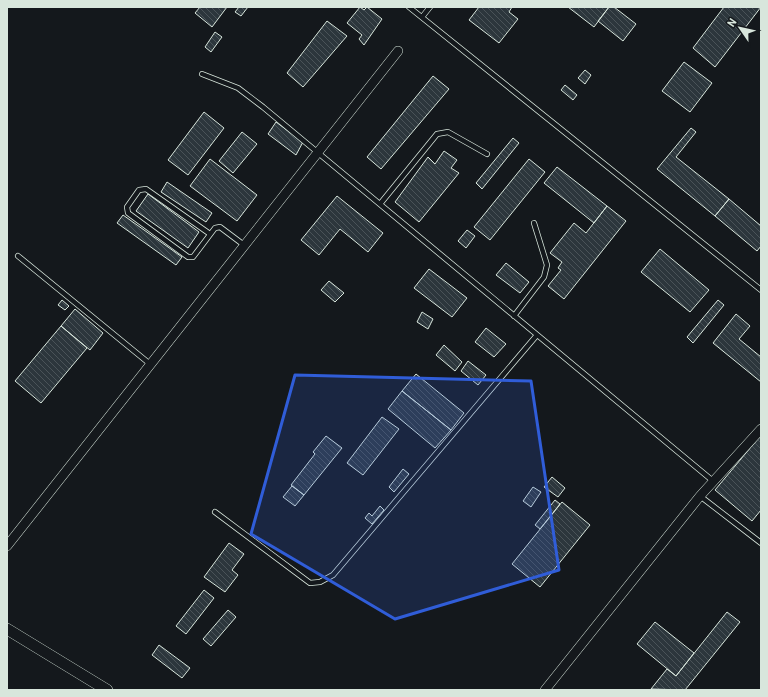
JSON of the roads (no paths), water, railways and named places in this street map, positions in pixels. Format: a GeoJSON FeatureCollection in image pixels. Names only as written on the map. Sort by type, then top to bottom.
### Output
{"type":"FeatureCollection","features":[{"type":"Feature","properties":{"kind":"street"},"geometry":{"type":"LineString","coordinates":[[7,546],[318,151],[398,52]]}},
{"type":"Feature","properties":{"kind":"street"},"geometry":{"type":"LineString","coordinates":[[545,690],[700,496],[761,429]]}},
{"type":"Feature","properties":{"kind":"street"},"geometry":{"type":"LineString","coordinates":[[7,629],[107,690]]}},
{"type":"Feature","properties":{"kind":"lane"},"geometry":{"type":"LineString","coordinates":[[409,7],[761,290]]}},
{"type":"Feature","properties":{"kind":"lane"},"geometry":{"type":"LineString","coordinates":[[422,17],[430,7]]}},
{"type":"Feature","properties":{"kind":"lane"},"geometry":{"type":"LineString","coordinates":[[202,74],[238,88],[318,151],[713,481]]}},
{"type":"Feature","properties":{"kind":"lane"},"geometry":{"type":"LineString","coordinates":[[380,204],[437,134],[448,132],[487,154]]}},
{"type":"Feature","properties":{"kind":"lane"},"geometry":{"type":"LineString","coordinates":[[210,234],[146,189],[139,190],[127,207],[128,213],[188,257],[193,257],[215,228],[220,228],[244,245]]}},
{"type":"Feature","properties":{"kind":"lane"},"geometry":{"type":"LineString","coordinates":[[514,316],[544,277],[546,271],[546,265],[534,223]]}},
{"type":"Feature","properties":{"kind":"lane"},"geometry":{"type":"LineString","coordinates":[[18,256],[150,364]]}},
{"type":"Feature","properties":{"kind":"lane"},"geometry":{"type":"LineString","coordinates":[[215,512],[310,583],[320,582],[333,575],[537,335]]}},
{"type":"Feature","properties":{"kind":"lane"},"geometry":{"type":"LineString","coordinates":[[700,496],[761,544]]}}]}
